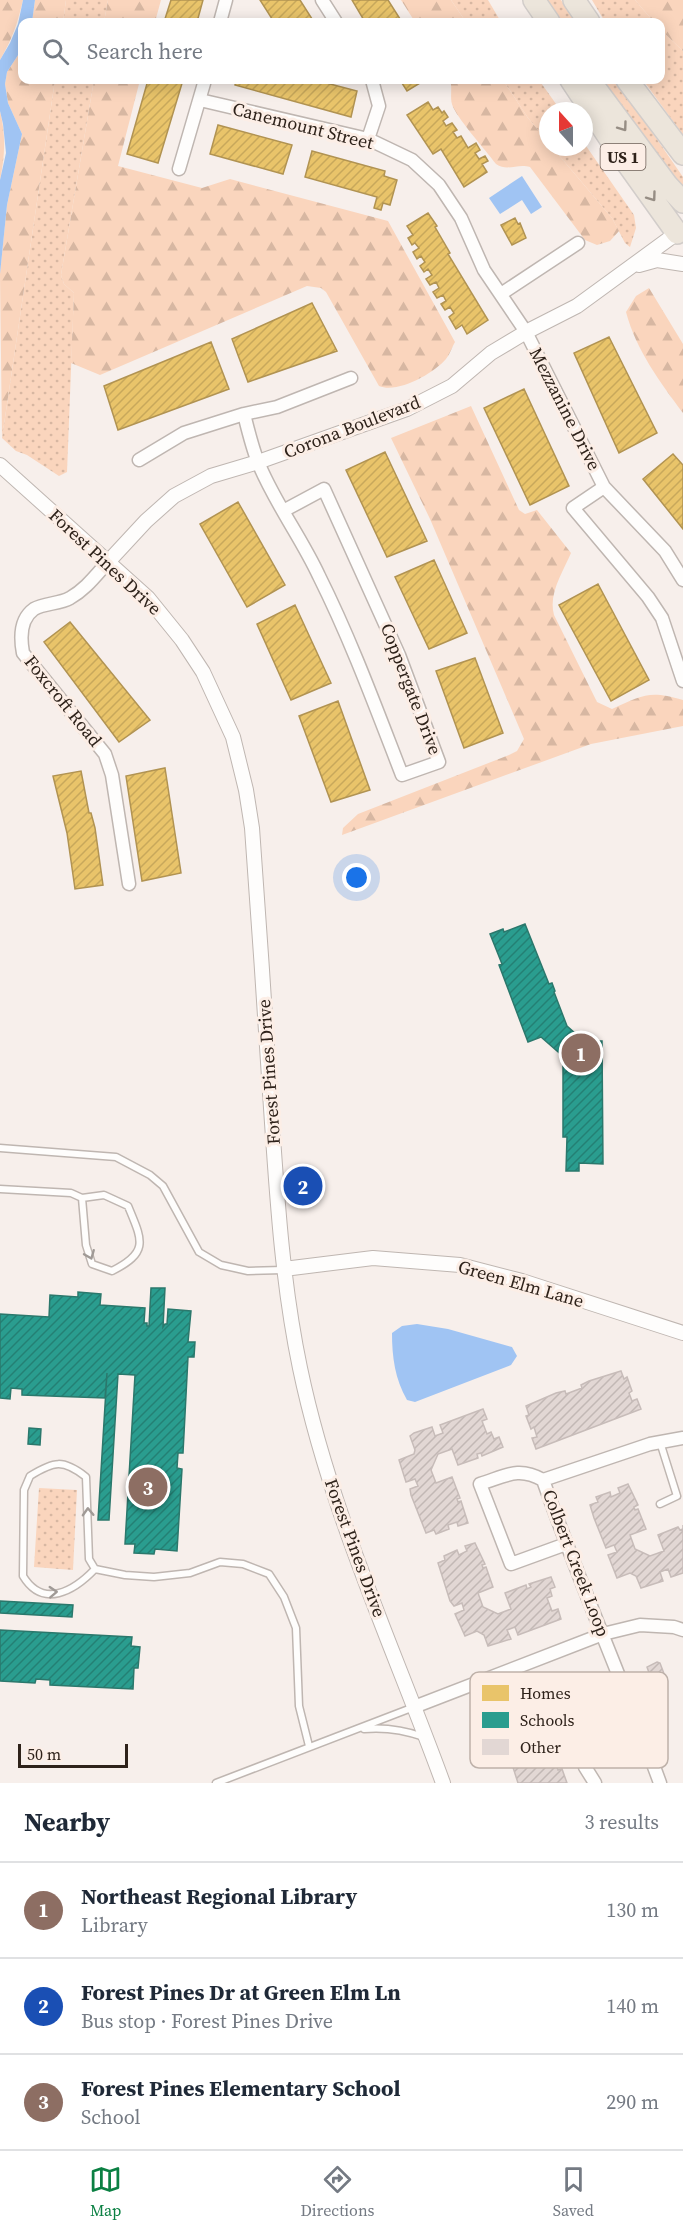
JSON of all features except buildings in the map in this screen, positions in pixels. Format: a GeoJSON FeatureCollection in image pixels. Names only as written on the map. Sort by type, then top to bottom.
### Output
{"type":"FeatureCollection","features":[{"type":"Feature","properties":{"kind":"highway"},"geometry":{"type":"LineString","coordinates":[[519,0],[531,18]]}},
{"type":"Feature","properties":{"kind":"highway"},"geometry":{"type":"LineString","coordinates":[[534,0],[546,18]]}},
{"type":"Feature","properties":{"kind":"highway"},"geometry":{"type":"LineString","coordinates":[[574,0],[586,18]]}},
{"type":"Feature","properties":{"kind":"highway","name":"US 1"},"geometry":{"type":"LineString","coordinates":[[574,84],[677,233]]}},
{"type":"Feature","properties":{"kind":"highway"},"geometry":{"type":"LineString","coordinates":[[592,84],[667,185],[683,202]]}},
{"type":"Feature","properties":{"kind":"highway","name":"US 1"},"geometry":{"type":"LineString","coordinates":[[630,84],[683,154]]}},
{"type":"Feature","properties":{"kind":"street"},"geometry":{"type":"LineString","coordinates":[[221,18],[226,0]]}},
{"type":"Feature","properties":{"kind":"street"},"geometry":{"type":"LineString","coordinates":[[322,0],[333,18]]}},
{"type":"Feature","properties":{"kind":"street"},"geometry":{"type":"LineString","coordinates":[[179,169],[204,84]]}},
{"type":"Feature","properties":{"kind":"street"},"geometry":{"type":"LineString","coordinates":[[368,139],[378,106],[373,84]]}},
{"type":"Feature","properties":{"kind":"street","name":"Canemount Street"},"geometry":{"type":"LineString","coordinates":[[200,100],[368,139],[412,160],[439,185],[461,218],[484,270],[526,332]]}},
{"type":"Feature","properties":{"kind":"street","name":"Corona Boulevard"},"geometry":{"type":"LineString","coordinates":[[108,562],[146,521],[174,496],[211,476],[258,462],[407,409],[452,386],[490,353],[577,306],[677,233]]}},
{"type":"Feature","properties":{"kind":"street"},"geometry":{"type":"LineString","coordinates":[[501,294],[578,243]]}},
{"type":"Feature","properties":{"kind":"street","name":"Corona Boulevard"},"geometry":{"type":"LineString","coordinates":[[628,268],[657,260],[683,264]]}},
{"type":"Feature","properties":{"kind":"street","name":"Mezzanine Drive"},"geometry":{"type":"LineString","coordinates":[[526,332],[604,487],[664,551],[683,580]]}},
{"type":"Feature","properties":{"kind":"street"},"geometry":{"type":"LineString","coordinates":[[139,460],[184,433],[244,414],[277,407],[351,378]]}},
{"type":"Feature","properties":{"kind":"street","name":"Coppergate Drive"},"geometry":{"type":"LineString","coordinates":[[244,414],[258,462],[283,511],[319,575],[358,663],[402,775],[439,762],[399,656],[324,489],[283,511]]}},
{"type":"Feature","properties":{"kind":"street","name":"Forest Pines Drive"},"geometry":{"type":"LineString","coordinates":[[4,469],[148,598],[182,640],[203,672],[233,737],[246,790],[252,828],[284,1269],[300,1368],[326,1467],[349,1539],[443,1783]]}},
{"type":"Feature","properties":{"kind":"street","name":"Mezzanine Drive"},"geometry":{"type":"LineString","coordinates":[[604,487],[573,508],[648,597],[662,618],[683,681]]}},
{"type":"Feature","properties":{"kind":"street","name":"Foxcroft Road"},"geometry":{"type":"LineString","coordinates":[[108,562],[83,589],[68,600],[34,609],[24,621],[20,636],[23,652],[105,754],[112,775],[129,884]]}},
{"type":"Feature","properties":{"kind":"street","name":"Green Elm Lane"},"geometry":{"type":"LineString","coordinates":[[284,1269],[373,1258],[460,1265],[522,1281],[683,1332]]}},
{"type":"Feature","properties":{"kind":"street","name":"Colbert Creek Loop"},"geometry":{"type":"LineString","coordinates":[[618,1672],[566,1544],[543,1480],[660,1442],[683,1438]]}},
{"type":"Feature","properties":{"kind":"street"},"geometry":{"type":"LineString","coordinates":[[543,1480],[530,1473],[514,1473],[480,1484],[511,1564],[566,1544]]}},
{"type":"Feature","properties":{"kind":"street"},"geometry":{"type":"LineString","coordinates":[[505,1672],[603,1634],[640,1625],[674,1627],[683,1630]]}},
{"type":"Feature","properties":{"kind":"street"},"geometry":{"type":"LineString","coordinates":[[414,1707],[470,1685]]}},
{"type":"Feature","properties":{"kind":"street"},"geometry":{"type":"LineString","coordinates":[[586,1768],[595,1783]]}},
{"type":"Feature","properties":{"kind":"street","name":"Colbert Creek Loop"},"geometry":{"type":"LineString","coordinates":[[654,1768],[660,1783]]}},
{"type":"Feature","properties":{"kind":"lane"},"geometry":{"type":"LineString","coordinates":[[0,1148],[116,1157],[150,1175],[163,1186],[200,1252],[220,1265],[248,1271],[284,1269]]}},
{"type":"Feature","properties":{"kind":"lane"},"geometry":{"type":"LineString","coordinates":[[0,1189],[70,1193],[82,1198],[104,1195],[128,1206],[140,1234],[140,1249],[130,1262],[112,1271],[92,1264],[86,1245],[82,1198]]}},
{"type":"Feature","properties":{"kind":"lane"},"geometry":{"type":"LineString","coordinates":[[660,1442],[677,1496],[660,1504]]}},
{"type":"Feature","properties":{"kind":"lane"},"geometry":{"type":"LineString","coordinates":[[95,1569],[83,1582],[58,1594],[41,1593],[29,1587],[23,1576],[24,1490],[30,1476],[55,1464],[70,1465],[86,1477],[89,1559],[95,1569],[154,1578],[190,1573],[220,1562],[243,1564],[269,1574],[284,1597],[296,1628],[299,1706],[309,1746]]}},
{"type":"Feature","properties":{"kind":"lane"},"geometry":{"type":"LineString","coordinates":[[216,1783],[414,1707]]}},
{"type":"Feature","properties":{"kind":"lane"},"geometry":{"type":"LineString","coordinates":[[354,1729],[378,1727],[404,1730],[426,1738]]}},
{"type":"Feature","properties":{"kind":"green space"},"geometry":{"type":"Polygon","coordinates":[[[0,0],[23,0],[14,31],[0,60],[0,0]]]}},
{"type":"Feature","properties":{"kind":"green space"},"geometry":{"type":"Polygon","coordinates":[[[35,0],[66,0],[64,18],[33,18],[35,0]]]}},
{"type":"Feature","properties":{"kind":"green space"},"geometry":{"type":"Polygon","coordinates":[[[66,0],[108,0],[105,18],[64,18],[66,0]]]}},
{"type":"Feature","properties":{"kind":"green space"},"geometry":{"type":"Polygon","coordinates":[[[108,0],[161,0],[156,18],[105,18],[108,0]]]}},
{"type":"Feature","properties":{"kind":"green space"},"geometry":{"type":"Polygon","coordinates":[[[401,0],[451,0],[463,18],[412,18],[401,0]]]}},
{"type":"Feature","properties":{"kind":"green space"},"geometry":{"type":"Polygon","coordinates":[[[451,0],[488,0],[499,18],[463,18],[451,0]]]}},
{"type":"Feature","properties":{"kind":"green space"},"geometry":{"type":"Polygon","coordinates":[[[543,0],[561,0],[573,18],[556,18],[543,0]]]}},
{"type":"Feature","properties":{"kind":"green space"},"geometry":{"type":"Polygon","coordinates":[[[592,0],[635,0],[651,18],[603,18],[592,0]]]}},
{"type":"Feature","properties":{"kind":"green space"},"geometry":{"type":"Polygon","coordinates":[[[635,0],[683,0],[683,51],[665,34],[665,18],[651,18],[635,0]]]}},
{"type":"Feature","properties":{"kind":"green space"},"geometry":{"type":"Polygon","coordinates":[[[665,34],[683,51],[683,135],[646,84],[665,84],[665,34]]]}},
{"type":"Feature","properties":{"kind":"green space"},"geometry":{"type":"Polygon","coordinates":[[[18,55],[18,84],[54,84],[2,438],[0,274],[7,205],[22,134],[8,103],[5,84],[7,72],[18,55]]]}},
{"type":"Feature","properties":{"kind":"green space"},"geometry":{"type":"Polygon","coordinates":[[[54,84],[93,84],[61,275],[64,284],[74,293],[67,472],[59,476],[27,455],[16,451],[2,438],[54,84]]]}},
{"type":"Feature","properties":{"kind":"green space"},"geometry":{"type":"Polygon","coordinates":[[[93,84],[139,84],[118,166],[202,188],[230,179],[388,221],[455,342],[446,359],[425,376],[396,387],[379,386],[326,292],[321,288],[307,286],[100,375],[71,363],[74,293],[64,284],[61,275],[93,84]]]}},
{"type":"Feature","properties":{"kind":"green space"},"geometry":{"type":"Polygon","coordinates":[[[451,84],[506,84],[539,131],[539,156],[560,156],[612,218],[619,231],[610,241],[597,245],[585,240],[530,167],[505,167],[496,164],[467,128],[451,100],[451,84]]]}},
{"type":"Feature","properties":{"kind":"green space"},"geometry":{"type":"Polygon","coordinates":[[[506,84],[542,84],[555,102],[539,102],[539,131],[506,84]]]}},
{"type":"Feature","properties":{"kind":"green space"},"geometry":{"type":"Polygon","coordinates":[[[603,84],[619,84],[683,177],[683,187],[675,182],[603,84]]]}},
{"type":"Feature","properties":{"kind":"green space"},"geometry":{"type":"Polygon","coordinates":[[[0,111],[4,146],[0,180],[0,111]]]}},
{"type":"Feature","properties":{"kind":"green space"},"geometry":{"type":"Polygon","coordinates":[[[560,156],[593,156],[634,215],[636,228],[630,247],[625,243],[612,218],[560,156]]]}},
{"type":"Feature","properties":{"kind":"green space"},"geometry":{"type":"Polygon","coordinates":[[[649,288],[683,344],[683,413],[642,352],[626,312],[636,296],[649,288]]]}},
{"type":"Feature","properties":{"kind":"green space"},"geometry":{"type":"Polygon","coordinates":[[[471,406],[519,510],[525,514],[537,510],[571,553],[555,591],[554,615],[597,702],[612,709],[646,696],[662,695],[683,700],[683,726],[591,744],[342,835],[343,828],[358,814],[509,755],[517,751],[524,739],[430,519],[391,438],[471,406]]]}},
{"type":"Feature","properties":{"kind":"green space"},"geometry":{"type":"Polygon","coordinates":[[[39,1488],[77,1490],[73,1570],[34,1567],[39,1488]]]}},
{"type":"Feature","properties":{"kind":"water"},"geometry":{"type":"Polygon","coordinates":[[[23,0],[35,0],[33,18],[19,18],[23,0]]]}},
{"type":"Feature","properties":{"kind":"water"},"geometry":{"type":"Polygon","coordinates":[[[18,24],[18,55],[7,72],[5,84],[8,103],[22,134],[7,205],[0,274],[0,180],[6,153],[0,111],[0,60],[18,24]]]}},
{"type":"Feature","properties":{"kind":"water"},"geometry":{"type":"Polygon","coordinates":[[[522,176],[542,207],[531,214],[522,200],[500,214],[489,198],[522,176]]]}},
{"type":"Feature","properties":{"kind":"water"},"geometry":{"type":"Polygon","coordinates":[[[417,1324],[448,1329],[512,1347],[517,1356],[511,1365],[415,1402],[407,1400],[395,1368],[392,1333],[402,1326],[417,1324]]]}},
{"type":"Feature","properties":{"kind":"place","name":"Northeast Regional Library"},"geometry":{"type":"Point","coordinates":[581,1053]}},
{"type":"Feature","properties":{"kind":"place","name":"Forest Pines Dr at Green Elm Ln"},"geometry":{"type":"Point","coordinates":[303,1186]}},
{"type":"Feature","properties":{"kind":"place","name":"Forest Pines Elementary School"},"geometry":{"type":"Point","coordinates":[148,1487]}}]}
